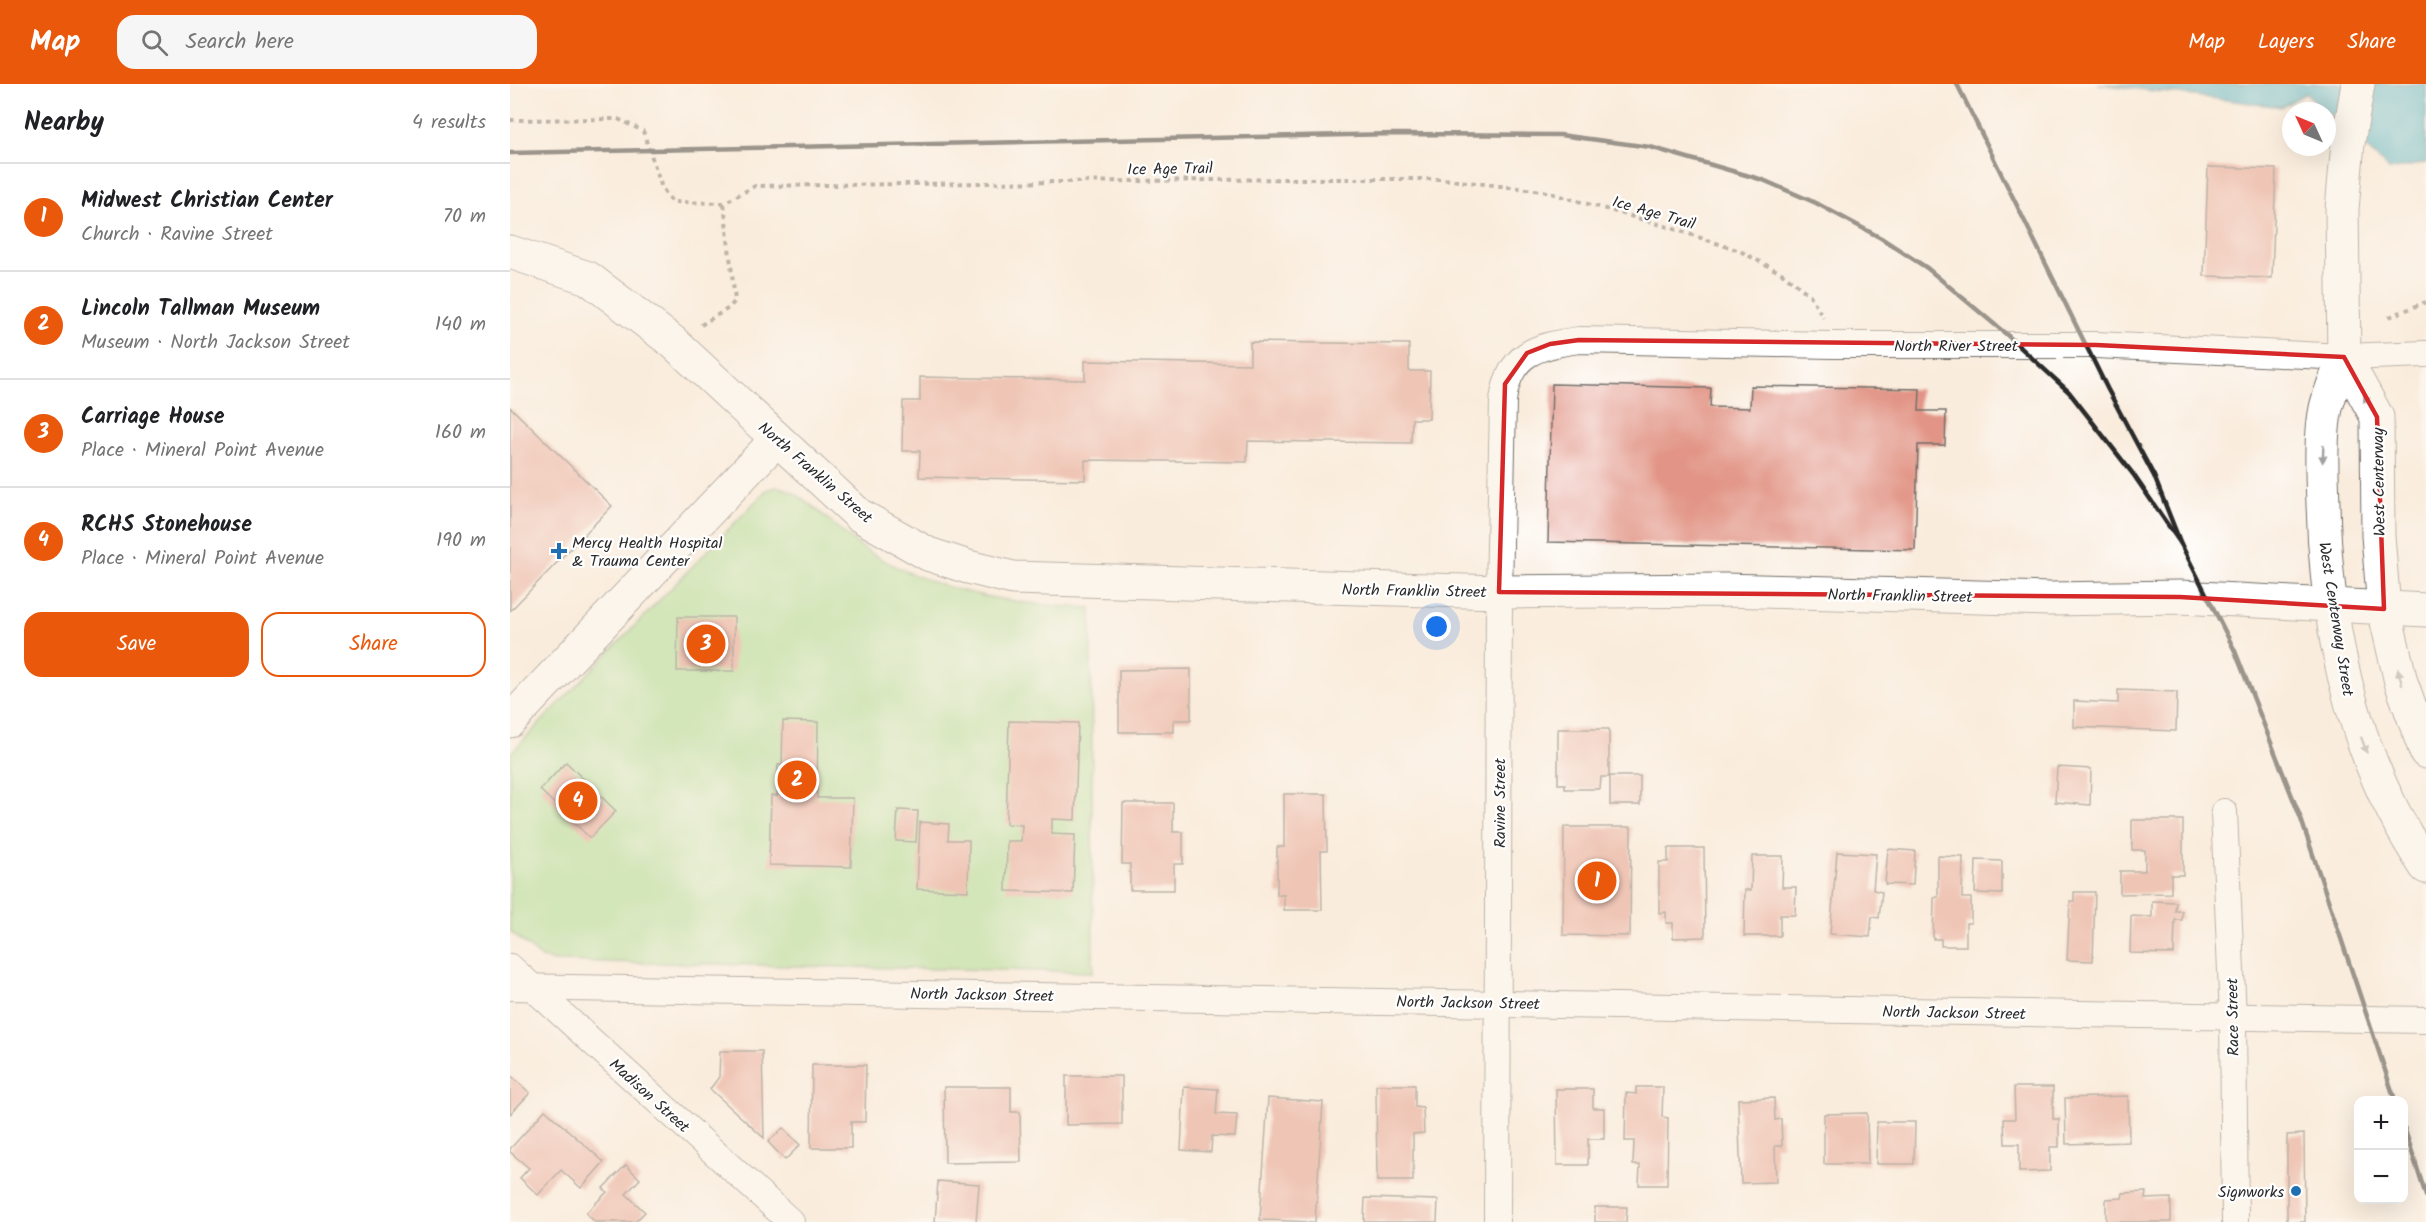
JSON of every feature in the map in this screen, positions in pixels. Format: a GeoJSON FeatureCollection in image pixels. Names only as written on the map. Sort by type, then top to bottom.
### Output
{"type":"FeatureCollection","features":[{"type":"Feature","properties":{"kind":"main road","name":"West Centerway"},"geometry":{"type":"LineString","coordinates":[[2358,84],[2348,143],[2342,209],[2344,357],[2377,417],[2378,536],[2384,609],[2401,682],[2426,752]]}},
{"type":"Feature","properties":{"kind":"main road","name":"North Franklin Street"},"geometry":{"type":"LineString","coordinates":[[510,252],[588,278],[673,342],[859,515],[928,554],[996,575],[1083,582],[1499,592],[1725,590],[2049,599],[2180,597],[2331,607],[2426,610]]}},
{"type":"Feature","properties":{"kind":"main road","name":"West Centerway Street"},"geometry":{"type":"LineString","coordinates":[[2344,357],[2326,409],[2322,482],[2324,539],[2331,607],[2345,687],[2366,749],[2388,802],[2426,867]]}},
{"type":"Feature","properties":{"kind":"main road"},"geometry":{"type":"LineString","coordinates":[[510,721],[777,439]]}},
{"type":"Feature","properties":{"kind":"street","name":"North River Street"},"geometry":{"type":"LineString","coordinates":[[1505,384],[1513,367],[1527,353],[1550,344],[1580,340],[1831,345],[2096,345],[2344,357],[2426,354]]}},
{"type":"Feature","properties":{"kind":"street","name":"Ravine Street"},"geometry":{"type":"LineString","coordinates":[[1497,1222],[1499,592],[1505,384]]}},
{"type":"Feature","properties":{"kind":"street","name":"Race Street"},"geometry":{"type":"LineString","coordinates":[[2224,812],[2233,1017],[2235,1222]]}},
{"type":"Feature","properties":{"kind":"street","name":"Madison Street"},"geometry":{"type":"LineString","coordinates":[[510,967],[520,987],[791,1222]]}},
{"type":"Feature","properties":{"kind":"street","name":"North Jackson Street"},"geometry":{"type":"LineString","coordinates":[[520,987],[2426,1020]]}},
{"type":"Feature","properties":{"kind":"path","name":"Ice Age Trail"},"geometry":{"type":"LineString","coordinates":[[510,120],[618,119],[631,124],[643,131],[662,188],[672,202],[724,203],[755,186],[1442,179],[1542,191],[1665,225],[1740,251],[1783,274],[1810,295],[1820,309],[1831,345]]}},
{"type":"Feature","properties":{"kind":"path"},"geometry":{"type":"LineString","coordinates":[[673,342],[729,308],[735,301],[724,203]]}},
{"type":"Feature","properties":{"kind":"path"},"geometry":{"type":"LineString","coordinates":[[2389,317],[2426,302]]}},
{"type":"Feature","properties":{"kind":"highlighted area"},"geometry":{"type":"Polygon","coordinates":[[[1579,340],[2096,345],[2344,357],[2377,417],[2384,609],[2180,597],[1499,592],[1505,384],[1527,353],[1550,344],[1579,340]]]}},
{"type":"Feature","properties":{"kind":"green space"},"geometry":{"type":"Polygon","coordinates":[[[776,487],[785,489],[806,501],[857,544],[911,573],[969,593],[999,599],[1091,608],[1093,972],[555,961],[542,958],[510,931],[510,754],[766,490],[776,487]]]}},
{"type":"Feature","properties":{"kind":"water"},"geometry":{"type":"Polygon","coordinates":[[[2097,84],[2426,84],[2426,163],[2390,170],[2336,120],[2336,102],[2316,102],[2306,93],[2291,102],[2282,102],[2282,107],[2097,84]]]}},
{"type":"Feature","properties":{"kind":"building"},"geometry":{"type":"Polygon","coordinates":[[[2208,167],[2276,169],[2272,278],[2204,276],[2208,167]]]}},
{"type":"Feature","properties":{"kind":"building"},"geometry":{"type":"Polygon","coordinates":[[[1250,342],[1409,344],[1409,371],[1430,371],[1429,419],[1412,419],[1411,443],[1248,441],[1247,462],[1085,460],[1085,480],[919,477],[920,451],[902,451],[903,401],[920,401],[920,377],[1085,380],[1085,361],[1250,364],[1250,342]]]}},
{"type":"Feature","properties":{"kind":"building"},"geometry":{"type":"Polygon","coordinates":[[[1552,384],[1711,388],[1710,407],[1750,408],[1751,386],[1920,389],[1919,411],[1946,411],[1945,445],[1918,445],[1915,550],[1548,542],[1552,384]]]}},
{"type":"Feature","properties":{"kind":"building"},"geometry":{"type":"Polygon","coordinates":[[[510,407],[612,506],[510,611],[510,407]]]}},
{"type":"Feature","properties":{"kind":"building"},"geometry":{"type":"Polygon","coordinates":[[[678,617],[734,617],[734,671],[677,671],[678,617]]]}},
{"type":"Feature","properties":{"kind":"building"},"geometry":{"type":"Polygon","coordinates":[[[1191,669],[1191,720],[1174,720],[1174,732],[1119,732],[1119,670],[1191,669]]]}},
{"type":"Feature","properties":{"kind":"building"},"geometry":{"type":"Polygon","coordinates":[[[2118,690],[2177,692],[2176,731],[2074,727],[2074,701],[2118,703],[2118,690]]]}},
{"type":"Feature","properties":{"kind":"building"},"geometry":{"type":"Polygon","coordinates":[[[783,721],[818,722],[817,798],[853,798],[851,867],[769,865],[771,795],[777,796],[778,765],[782,765],[783,721]]]}},
{"type":"Feature","properties":{"kind":"building"},"geometry":{"type":"Polygon","coordinates":[[[1009,721],[1078,723],[1075,820],[1052,819],[1052,834],[1075,835],[1073,893],[1006,891],[1007,841],[1021,841],[1022,825],[1006,824],[1009,721]]]}},
{"type":"Feature","properties":{"kind":"building"},"geometry":{"type":"Polygon","coordinates":[[[1558,729],[1609,729],[1609,777],[1601,777],[1600,789],[1565,789],[1565,784],[1558,784],[1558,729]]]}},
{"type":"Feature","properties":{"kind":"building"},"geometry":{"type":"Polygon","coordinates":[[[566,762],[616,811],[590,838],[540,790],[566,762]]]}},
{"type":"Feature","properties":{"kind":"building"},"geometry":{"type":"Polygon","coordinates":[[[2057,767],[2091,769],[2090,805],[2055,802],[2057,767]]]}},
{"type":"Feature","properties":{"kind":"building"},"geometry":{"type":"Polygon","coordinates":[[[1610,776],[1640,776],[1640,805],[1610,805],[1610,776]]]}},
{"type":"Feature","properties":{"kind":"building"},"geometry":{"type":"Polygon","coordinates":[[[1284,794],[1326,794],[1327,851],[1321,851],[1322,910],[1284,910],[1284,895],[1277,895],[1277,847],[1284,847],[1284,794]]]}},
{"type":"Feature","properties":{"kind":"building"},"geometry":{"type":"Polygon","coordinates":[[[1123,803],[1173,803],[1173,832],[1183,832],[1183,864],[1174,864],[1174,890],[1130,890],[1130,864],[1122,864],[1123,803]]]}},
{"type":"Feature","properties":{"kind":"building"},"geometry":{"type":"Polygon","coordinates":[[[898,810],[918,811],[916,842],[896,841],[898,810]]]}},
{"type":"Feature","properties":{"kind":"building"},"geometry":{"type":"Polygon","coordinates":[[[2132,820],[2183,820],[2183,875],[2171,875],[2171,893],[2120,894],[2120,871],[2145,871],[2145,850],[2132,850],[2132,820]]]}},
{"type":"Feature","properties":{"kind":"building"},"geometry":{"type":"Polygon","coordinates":[[[920,822],[949,824],[948,840],[969,840],[968,891],[917,889],[920,822]]]}},
{"type":"Feature","properties":{"kind":"building"},"geometry":{"type":"Polygon","coordinates":[[[1564,827],[1631,827],[1630,936],[1563,935],[1564,827]]]}},
{"type":"Feature","properties":{"kind":"building"},"geometry":{"type":"Polygon","coordinates":[[[1668,848],[1704,848],[1705,937],[1673,938],[1673,923],[1666,923],[1666,912],[1659,913],[1659,862],[1668,862],[1668,848]]]}},
{"type":"Feature","properties":{"kind":"building"},"geometry":{"type":"Polygon","coordinates":[[[1888,849],[1915,851],[1913,885],[1885,884],[1888,849]]]}},
{"type":"Feature","properties":{"kind":"building"},"geometry":{"type":"Polygon","coordinates":[[[1837,852],[1876,854],[1873,890],[1882,892],[1879,918],[1872,917],[1870,937],[1830,934],[1837,852]]]}},
{"type":"Feature","properties":{"kind":"building"},"geometry":{"type":"Polygon","coordinates":[[[1752,856],[1783,856],[1782,887],[1796,887],[1795,915],[1780,915],[1780,936],[1744,936],[1745,890],[1751,890],[1752,856]]]}},
{"type":"Feature","properties":{"kind":"building"},"geometry":{"type":"Polygon","coordinates":[[[1938,856],[1963,857],[1962,898],[1971,898],[1971,923],[1966,923],[1966,946],[1941,946],[1941,939],[1933,939],[1934,898],[1938,897],[1938,856]]]}},
{"type":"Feature","properties":{"kind":"building"},"geometry":{"type":"Polygon","coordinates":[[[1976,860],[2002,861],[2002,894],[1975,893],[1976,860]]]}},
{"type":"Feature","properties":{"kind":"building"},"geometry":{"type":"Polygon","coordinates":[[[2074,892],[2095,892],[2093,961],[2067,960],[2070,901],[2074,901],[2074,892]]]}},
{"type":"Feature","properties":{"kind":"building"},"geometry":{"type":"Polygon","coordinates":[[[2152,901],[2176,902],[2175,911],[2182,911],[2182,920],[2175,920],[2174,954],[2130,953],[2131,916],[2152,917],[2152,901]]]}},
{"type":"Feature","properties":{"kind":"building"},"geometry":{"type":"Polygon","coordinates":[[[720,1051],[762,1051],[764,1138],[710,1089],[719,1077],[720,1051]]]}},
{"type":"Feature","properties":{"kind":"building"},"geometry":{"type":"Polygon","coordinates":[[[812,1065],[866,1065],[865,1122],[851,1122],[851,1148],[811,1148],[812,1065]]]}},
{"type":"Feature","properties":{"kind":"building"},"geometry":{"type":"Polygon","coordinates":[[[510,1075],[530,1093],[510,1114],[510,1075]]]}},
{"type":"Feature","properties":{"kind":"building"},"geometry":{"type":"Polygon","coordinates":[[[1066,1076],[1122,1076],[1122,1124],[1066,1125],[1066,1076]]]}},
{"type":"Feature","properties":{"kind":"building"},"geometry":{"type":"Polygon","coordinates":[[[1376,1085],[1415,1085],[1415,1107],[1423,1108],[1424,1133],[1413,1134],[1413,1181],[1377,1181],[1376,1085]]]}},
{"type":"Feature","properties":{"kind":"building"},"geometry":{"type":"Polygon","coordinates":[[[944,1087],[1011,1087],[1011,1112],[1020,1112],[1021,1162],[945,1163],[944,1087]]]}},
{"type":"Feature","properties":{"kind":"building"},"geometry":{"type":"Polygon","coordinates":[[[1184,1087],[1218,1089],[1216,1114],[1237,1115],[1235,1137],[1212,1136],[1211,1152],[1181,1150],[1184,1087]]]}},
{"type":"Feature","properties":{"kind":"building"},"geometry":{"type":"Polygon","coordinates":[[[1636,1087],[1663,1087],[1662,1117],[1668,1118],[1667,1185],[1639,1185],[1640,1165],[1633,1165],[1634,1141],[1625,1141],[1626,1093],[1636,1094],[1636,1087]]]}},
{"type":"Feature","properties":{"kind":"building"},"geometry":{"type":"Polygon","coordinates":[[[2014,1087],[2053,1087],[2053,1119],[2059,1119],[2059,1147],[2050,1147],[2050,1171],[2019,1172],[2019,1144],[2005,1144],[2004,1119],[2015,1119],[2014,1087]]]}},
{"type":"Feature","properties":{"kind":"building"},"geometry":{"type":"Polygon","coordinates":[[[1556,1089],[1593,1089],[1593,1108],[1604,1108],[1604,1139],[1588,1139],[1588,1165],[1557,1165],[1556,1089]]]}},
{"type":"Feature","properties":{"kind":"building"},"geometry":{"type":"Polygon","coordinates":[[[2128,1096],[2129,1142],[2066,1144],[2065,1098],[2128,1096]]]}},
{"type":"Feature","properties":{"kind":"building"},"geometry":{"type":"Polygon","coordinates":[[[1268,1098],[1323,1102],[1315,1222],[1260,1220],[1268,1098]]]}},
{"type":"Feature","properties":{"kind":"building"},"geometry":{"type":"Polygon","coordinates":[[[1774,1098],[1775,1120],[1781,1119],[1782,1146],[1775,1146],[1776,1182],[1741,1183],[1738,1099],[1774,1098]]]}},
{"type":"Feature","properties":{"kind":"building"},"geometry":{"type":"Polygon","coordinates":[[[545,1110],[604,1162],[581,1188],[561,1170],[538,1195],[520,1178],[529,1168],[510,1152],[510,1149],[545,1110]]]}},
{"type":"Feature","properties":{"kind":"building"},"geometry":{"type":"Polygon","coordinates":[[[1867,1113],[1868,1164],[1824,1164],[1824,1114],[1867,1113]]]}},
{"type":"Feature","properties":{"kind":"building"},"geometry":{"type":"Polygon","coordinates":[[[1877,1122],[1915,1122],[1914,1164],[1876,1164],[1877,1122]]]}},
{"type":"Feature","properties":{"kind":"building"},"geometry":{"type":"Polygon","coordinates":[[[783,1128],[800,1145],[785,1160],[768,1142],[783,1128]]]}},
{"type":"Feature","properties":{"kind":"building","name":"Signworks"},"geometry":{"type":"Polygon","coordinates":[[[2304,1134],[2305,1222],[2287,1222],[2287,1135],[2304,1134]]]}},
{"type":"Feature","properties":{"kind":"building"},"geometry":{"type":"Polygon","coordinates":[[[626,1165],[640,1179],[626,1194],[645,1212],[635,1222],[595,1222],[586,1213],[607,1192],[603,1188],[626,1165]]]}},
{"type":"Feature","properties":{"kind":"building"},"geometry":{"type":"Polygon","coordinates":[[[938,1181],[979,1184],[976,1222],[935,1222],[938,1181]]]}},
{"type":"Feature","properties":{"kind":"building"},"geometry":{"type":"Polygon","coordinates":[[[2146,1192],[2145,1199],[2171,1198],[2171,1222],[2106,1222],[2106,1199],[2122,1198],[2123,1193],[2146,1192]]]}},
{"type":"Feature","properties":{"kind":"building"},"geometry":{"type":"Polygon","coordinates":[[[1365,1198],[1438,1200],[1437,1222],[1364,1222],[1365,1198]]]}},
{"type":"Feature","properties":{"kind":"building"},"geometry":{"type":"Polygon","coordinates":[[[1595,1207],[1627,1207],[1626,1222],[1595,1222],[1595,1207]]]}},
{"type":"Feature","properties":{"kind":"railway"},"geometry":{"type":"LineString","coordinates":[[1957,84],[2107,388],[2154,476],[2181,544],[2235,651],[2301,819],[2394,1096]]}},
{"type":"Feature","properties":{"kind":"railway"},"geometry":{"type":"LineString","coordinates":[[510,153],[1396,134],[1560,135],[1650,147],[1763,180],[1816,203],[1881,238],[1927,268],[2006,334],[2069,392],[2133,474],[2181,544]]}},
{"type":"Feature","properties":{"kind":"railway"},"geometry":{"type":"LineString","coordinates":[[2408,1140],[2426,1196]]}},
{"type":"Feature","properties":{"kind":"place","name":"Mercy Health Hospital & Trauma Center"},"geometry":{"type":"Point","coordinates":[559,551]}},
{"type":"Feature","properties":{"kind":"place","name":"Carriage House"},"geometry":{"type":"Point","coordinates":[706,644]}},
{"type":"Feature","properties":{"kind":"place","name":"Lincoln Tallman Museum"},"geometry":{"type":"Point","coordinates":[797,780]}},
{"type":"Feature","properties":{"kind":"place","name":"RCHS Stonehouse"},"geometry":{"type":"Point","coordinates":[578,801]}},
{"type":"Feature","properties":{"kind":"place","name":"Midwest Christian Center"},"geometry":{"type":"Point","coordinates":[1597,881]}},
{"type":"Feature","properties":{"kind":"place","name":"Signworks"},"geometry":{"type":"Point","coordinates":[2296,1191]}}]}
